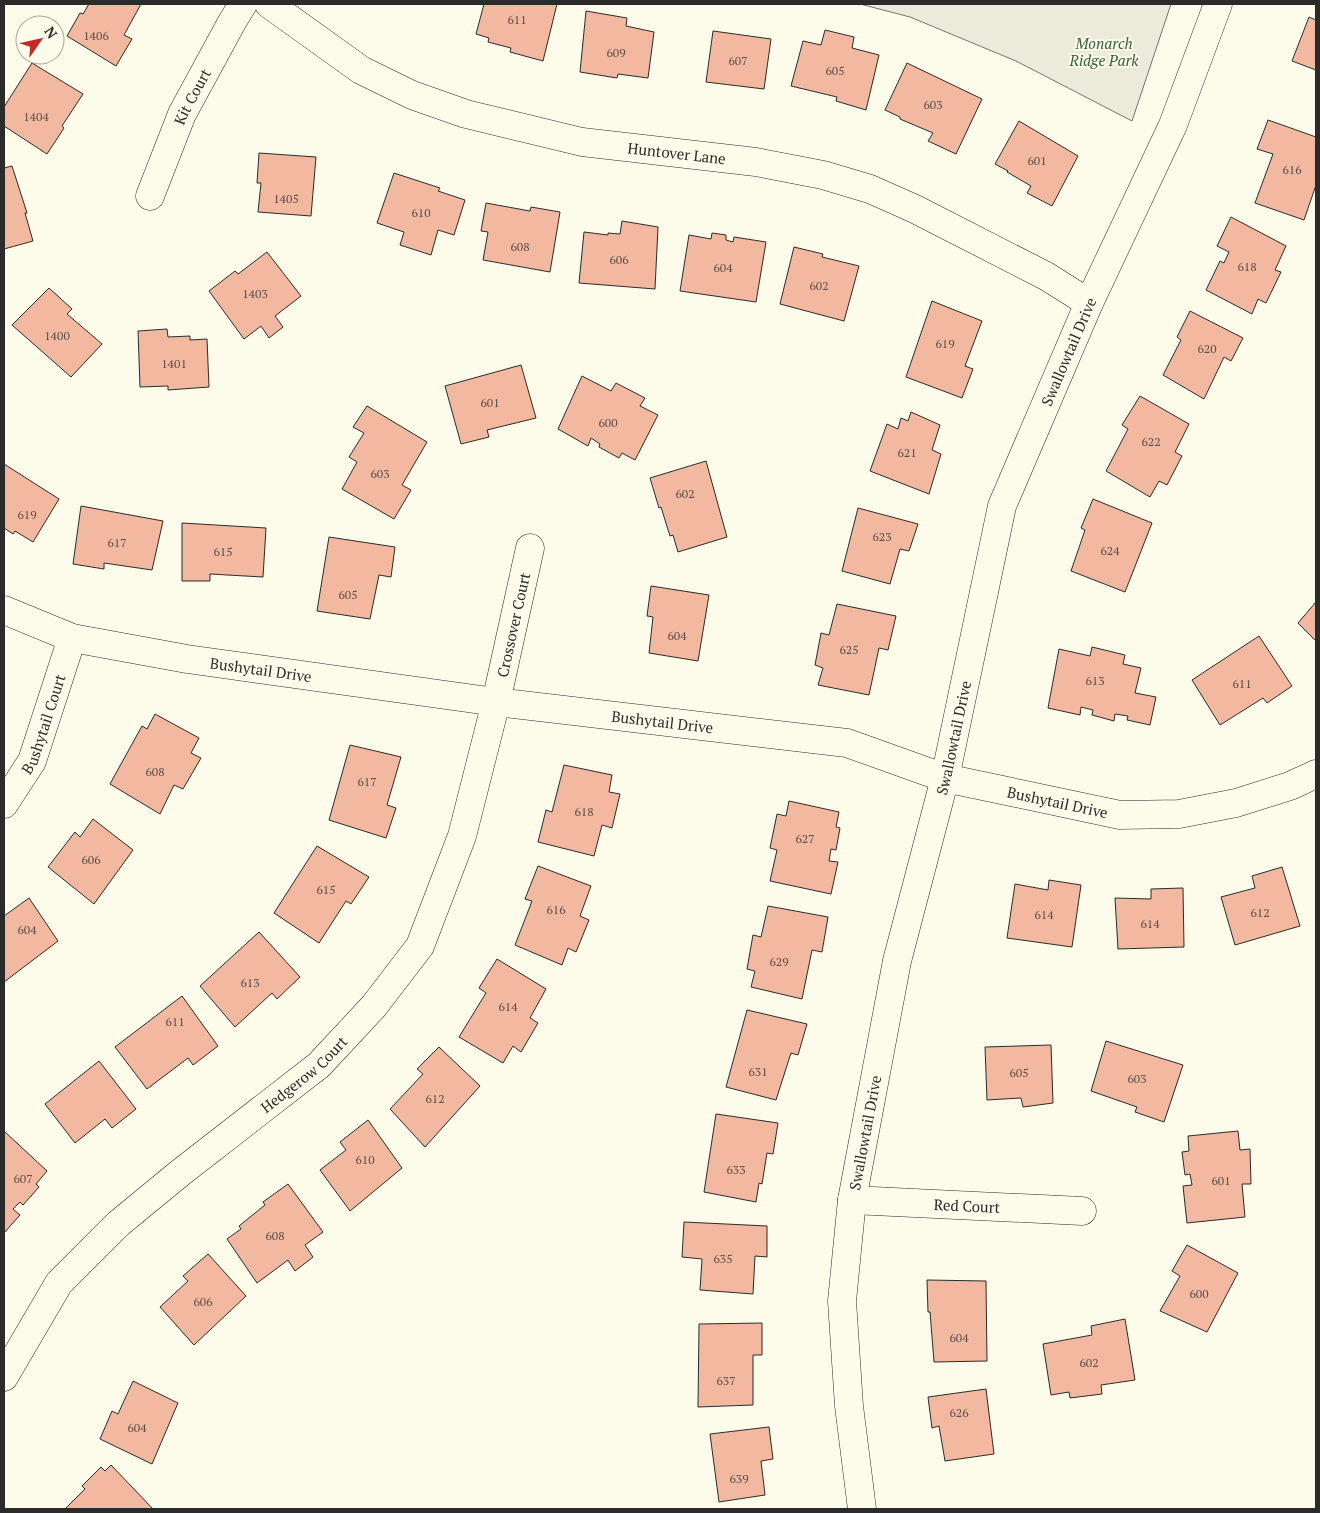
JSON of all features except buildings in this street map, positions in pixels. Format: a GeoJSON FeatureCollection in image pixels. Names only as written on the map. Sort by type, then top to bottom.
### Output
{"type":"FeatureCollection","features":[{"type":"Feature","properties":{"kind":"street","name":"Kit Court"},"geometry":{"type":"LineString","coordinates":[[150,196],[182,114],[243,4]]}},
{"type":"Feature","properties":{"kind":"street","name":"Huntover Lane"},"geometry":{"type":"LineString","coordinates":[[269,4],[362,70],[412,95],[466,114],[582,142],[756,162],[823,175],[870,189],[915,209],[1046,276],[1089,303]]}},
{"type":"Feature","properties":{"kind":"street","name":"Swallowtail Drive"},"geometry":{"type":"LineString","coordinates":[[862,1509],[849,1406],[842,1301],[852,1200],[897,961],[945,778],[1002,506],[1089,303],[1173,125],[1218,4]]}},
{"type":"Feature","properties":{"kind":"street","name":"Crossover Court"},"geometry":{"type":"LineString","coordinates":[[496,702],[530,548]]}},
{"type":"Feature","properties":{"kind":"street","name":"Bushytail Drive"},"geometry":{"type":"LineString","coordinates":[[4,610],[72,638],[187,659],[496,702],[847,743],[945,778],[1120,815],[1179,814],[1236,803],[1290,786],[1316,774]]}},
{"type":"Feature","properties":{"kind":"street","name":"Bushytail Court"},"geometry":{"type":"LineString","coordinates":[[4,804],[32,761],[72,638]]}},
{"type":"Feature","properties":{"kind":"street","name":"Hedgerow Court"},"geometry":{"type":"LineString","coordinates":[[4,1377],[59,1283],[118,1224],[180,1173],[319,1065],[374,1006],[420,946],[462,836],[496,702]]}},
{"type":"Feature","properties":{"kind":"street","name":"Red Court"},"geometry":{"type":"LineString","coordinates":[[852,1200],[1082,1211]]}},
{"type":"Feature","properties":{"kind":"green space","name":"Monarch Ridge Park"},"geometry":{"type":"Polygon","coordinates":[[[860,4],[1171,4],[1132,121],[1016,61],[910,17],[860,4]]]}}]}
